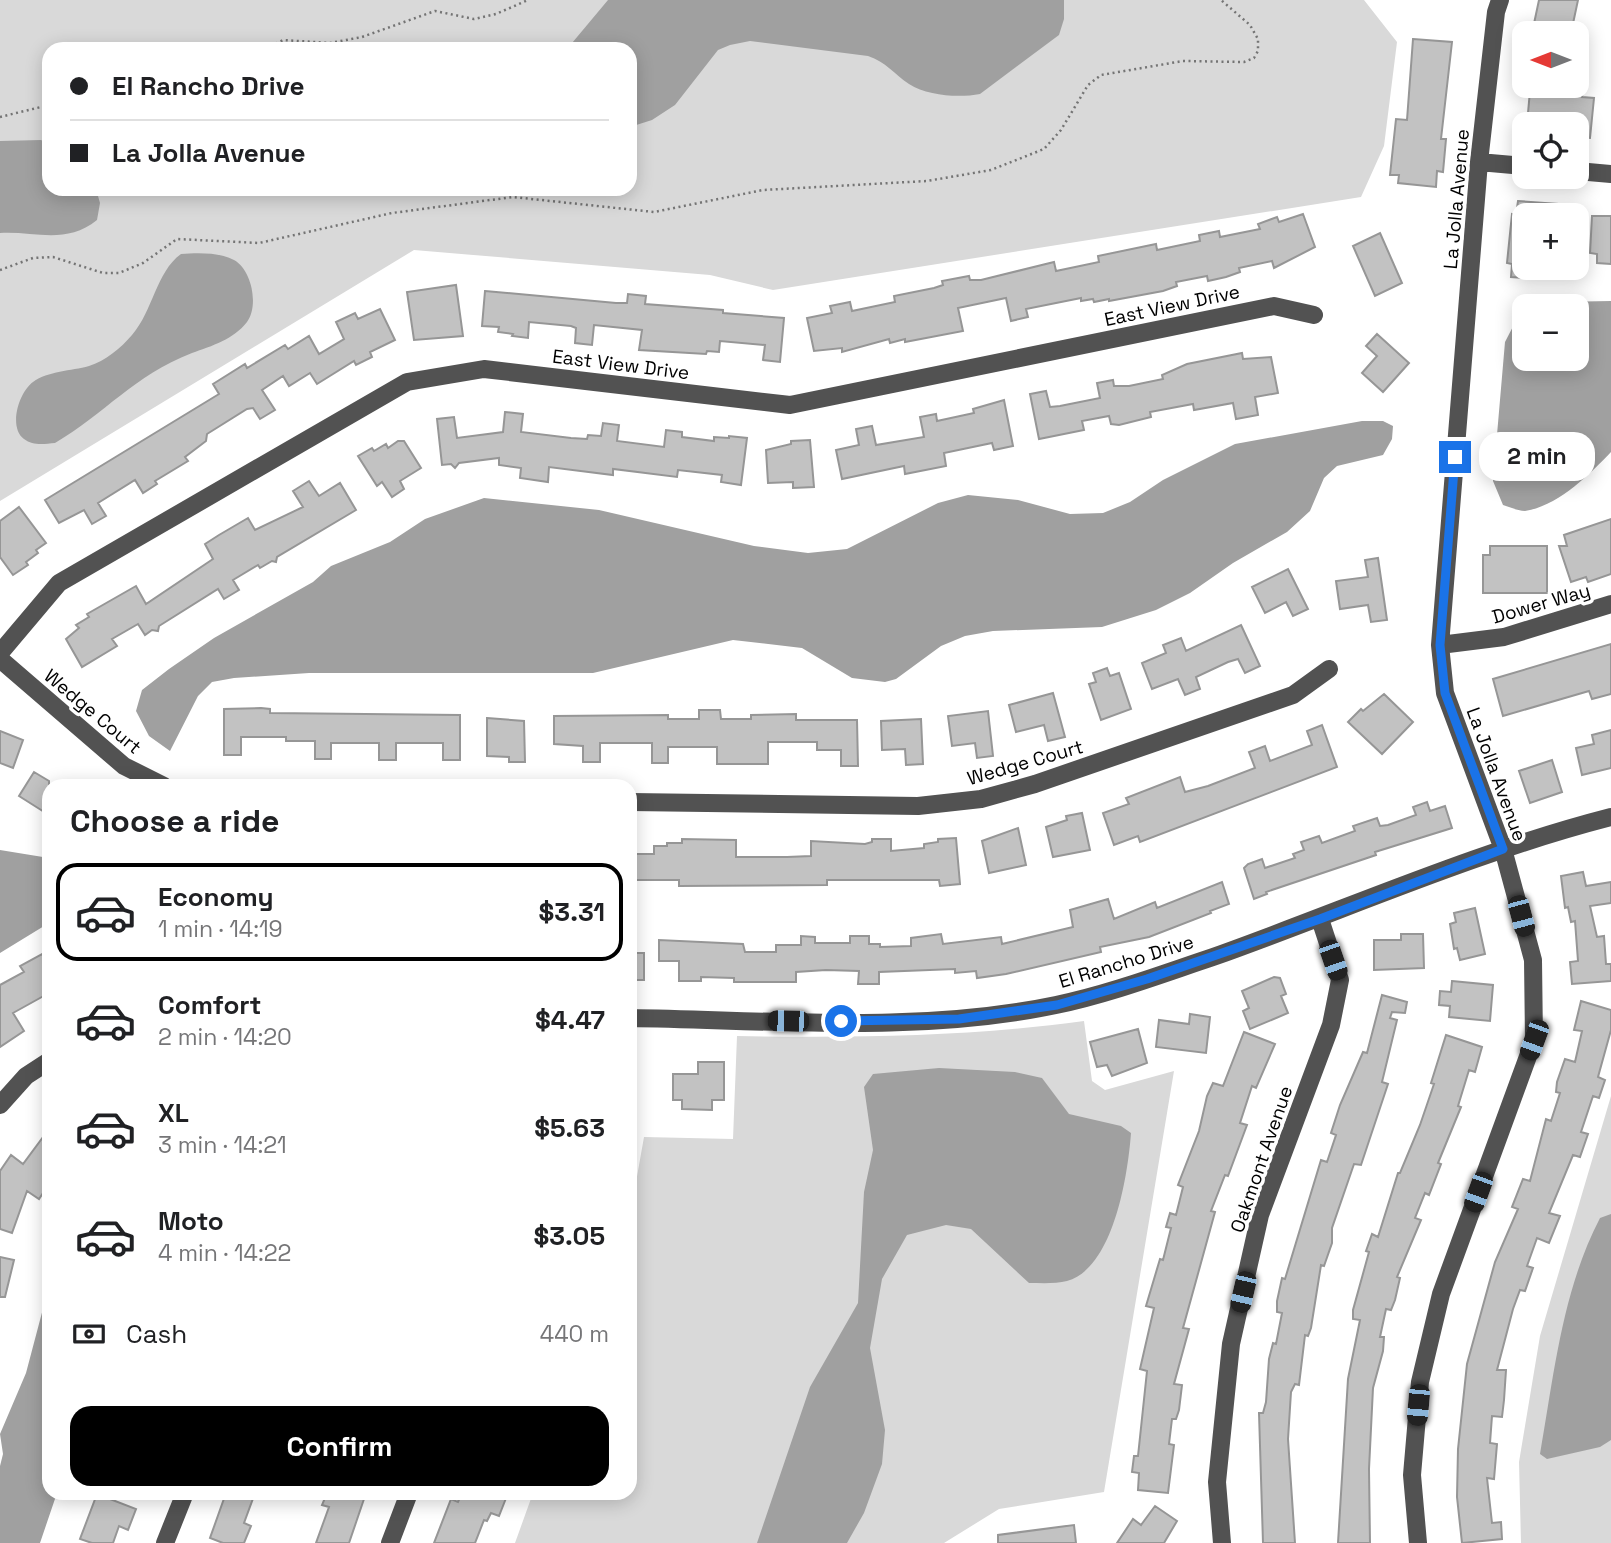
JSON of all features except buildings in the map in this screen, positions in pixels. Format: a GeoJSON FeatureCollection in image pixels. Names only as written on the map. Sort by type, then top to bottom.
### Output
{"type":"FeatureCollection","features":[{"type":"Feature","properties":{"kind":"street","name":"La Jolla Avenue"},"geometry":{"type":"LineString","coordinates":[[1418,1543],[1412,1475],[1420,1382],[1438,1307],[1534,1040],[1533,960],[1503,849],[1445,693],[1440,645],[1479,162],[1496,12],[1500,0]]}},
{"type":"Feature","properties":{"kind":"street"},"geometry":{"type":"LineString","coordinates":[[1479,162],[1512,165]]}},
{"type":"Feature","properties":{"kind":"street"},"geometry":{"type":"LineString","coordinates":[[1589,172],[1611,174]]}},
{"type":"Feature","properties":{"kind":"street","name":"East View Drive"},"geometry":{"type":"LineString","coordinates":[[0,653],[60,583],[407,382],[484,369],[790,405],[1274,306],[1314,315]]}},
{"type":"Feature","properties":{"kind":"street","name":"Dower Way"},"geometry":{"type":"LineString","coordinates":[[1440,645],[1504,637],[1611,604]]}},
{"type":"Feature","properties":{"kind":"street","name":"Wedge Court"},"geometry":{"type":"LineString","coordinates":[[0,659],[124,766],[150,779]]}},
{"type":"Feature","properties":{"kind":"street","name":"Wedge Court"},"geometry":{"type":"LineString","coordinates":[[637,802],[918,806],[981,799],[1035,784],[1293,695],[1329,669]]}},
{"type":"Feature","properties":{"kind":"street","name":"El Rancho Drive"},"geometry":{"type":"LineString","coordinates":[[637,1018],[867,1022],[983,1016],[1057,1005],[1147,979],[1320,919],[1503,849],[1611,817]]}},
{"type":"Feature","properties":{"kind":"street","name":"Oakmont Avenue"},"geometry":{"type":"LineString","coordinates":[[1222,1543],[1217,1482],[1231,1344],[1260,1215],[1331,1025],[1340,980],[1320,919]]}},
{"type":"Feature","properties":{"kind":"street"},"geometry":{"type":"LineString","coordinates":[[0,1105],[26,1076],[42,1066]]}},
{"type":"Feature","properties":{"kind":"street"},"geometry":{"type":"LineString","coordinates":[[165,1543],[182,1500]]}},
{"type":"Feature","properties":{"kind":"street"},"geometry":{"type":"LineString","coordinates":[[390,1543],[406,1500]]}},
{"type":"Feature","properties":{"kind":"path"},"geometry":{"type":"LineString","coordinates":[[335,42],[362,37],[435,10],[474,19],[496,14],[528,0]]}},
{"type":"Feature","properties":{"kind":"path"},"geometry":{"type":"LineString","coordinates":[[0,270],[33,258],[53,257],[103,273],[120,273],[143,263],[177,239],[259,243],[392,213],[513,198],[654,212],[763,190],[927,181],[991,170],[1044,149],[1061,130],[1088,85],[1101,75],[1183,61],[1244,62],[1254,58],[1258,51],[1258,39],[1250,25],[1221,0]]}},
{"type":"Feature","properties":{"kind":"path"},"geometry":{"type":"LineString","coordinates":[[279,42],[314,42]]}},
{"type":"Feature","properties":{"kind":"path"},"geometry":{"type":"LineString","coordinates":[[0,117],[42,107]]}},
{"type":"Feature","properties":{"kind":"shaded area"},"geometry":{"type":"Polygon","coordinates":[[[0,0],[1364,0],[1397,42],[1384,146],[1361,197],[773,290],[710,275],[414,250],[0,501],[0,0]]]}},
{"type":"Feature","properties":{"kind":"shaded area"},"geometry":{"type":"Polygon","coordinates":[[[608,0],[1064,0],[1064,19],[1059,35],[980,94],[953,96],[925,91],[868,56],[750,41],[718,50],[675,105],[652,120],[637,125],[637,42],[573,42],[608,0]]]}},
{"type":"Feature","properties":{"kind":"shaded area"},"geometry":{"type":"Polygon","coordinates":[[[42,140],[42,196],[98,196],[100,203],[97,220],[85,228],[62,235],[0,233],[0,141],[42,140]]]}},
{"type":"Feature","properties":{"kind":"shaded area"},"geometry":{"type":"Polygon","coordinates":[[[181,254],[222,256],[240,265],[249,280],[253,298],[251,315],[242,328],[222,341],[171,362],[153,373],[55,443],[35,444],[24,439],[19,434],[16,418],[23,393],[28,387],[46,376],[95,364],[118,349],[139,325],[160,281],[181,254]]]}},
{"type":"Feature","properties":{"kind":"shaded area"},"geometry":{"type":"Polygon","coordinates":[[[1589,301],[1611,301],[1611,452],[1583,479],[1549,503],[1525,511],[1503,505],[1493,481],[1505,342],[1512,328],[1512,371],[1589,371],[1589,301]]]}},
{"type":"Feature","properties":{"kind":"shaded area"},"geometry":{"type":"Polygon","coordinates":[[[1362,421],[1383,421],[1393,426],[1392,439],[1383,455],[1337,466],[1324,478],[1310,511],[1287,532],[1233,563],[1190,593],[1156,610],[1102,627],[993,631],[965,636],[941,646],[896,679],[885,682],[852,678],[802,648],[733,640],[593,673],[309,673],[212,682],[198,696],[170,751],[149,736],[136,711],[142,690],[169,669],[214,638],[313,582],[331,566],[390,542],[425,519],[484,498],[599,510],[754,546],[808,553],[847,549],[938,503],[968,495],[1018,500],[1070,514],[1103,513],[1130,502],[1163,480],[1235,444],[1362,421]]]}},
{"type":"Feature","properties":{"kind":"shaded area"},"geometry":{"type":"Polygon","coordinates":[[[0,850],[42,857],[42,927],[0,953],[0,850]]]}},
{"type":"Feature","properties":{"kind":"shaded area"},"geometry":{"type":"Polygon","coordinates":[[[1084,1021],[1092,1081],[1105,1090],[1174,1071],[1104,1492],[999,1509],[944,1543],[515,1543],[530,1500],[637,1500],[637,1176],[644,1137],[733,1139],[737,1036],[910,1035],[1084,1021]]]}},
{"type":"Feature","properties":{"kind":"shaded area"},"geometry":{"type":"Polygon","coordinates":[[[939,1068],[1015,1072],[1042,1078],[1069,1114],[1121,1126],[1131,1133],[1116,1218],[1096,1258],[1083,1273],[1058,1283],[1029,1283],[971,1229],[946,1225],[907,1235],[882,1279],[870,1348],[885,1430],[882,1464],[864,1513],[847,1543],[757,1543],[810,1387],[858,1303],[864,1192],[873,1150],[864,1087],[873,1074],[939,1068]]]}},
{"type":"Feature","properties":{"kind":"shaded area"},"geometry":{"type":"Polygon","coordinates":[[[1611,1096],[1611,1543],[1521,1543],[1519,1462],[1540,1336],[1611,1096]]]}},
{"type":"Feature","properties":{"kind":"shaded area"},"geometry":{"type":"Polygon","coordinates":[[[1611,1214],[1611,1440],[1600,1447],[1547,1459],[1540,1454],[1568,1304],[1587,1246],[1600,1218],[1611,1214]]]}},
{"type":"Feature","properties":{"kind":"shaded area"},"geometry":{"type":"Polygon","coordinates":[[[42,1312],[42,1500],[55,1500],[40,1543],[0,1543],[0,1466],[3,1454],[0,1434],[26,1373],[42,1312]]]}},
{"type":"Feature","properties":{"kind":"route"},"geometry":{"type":"LineString","coordinates":[[841,1021],[959,1019],[1057,1005],[1147,979],[1320,919],[1503,849],[1445,693],[1440,645],[1455,457]]}}]}
